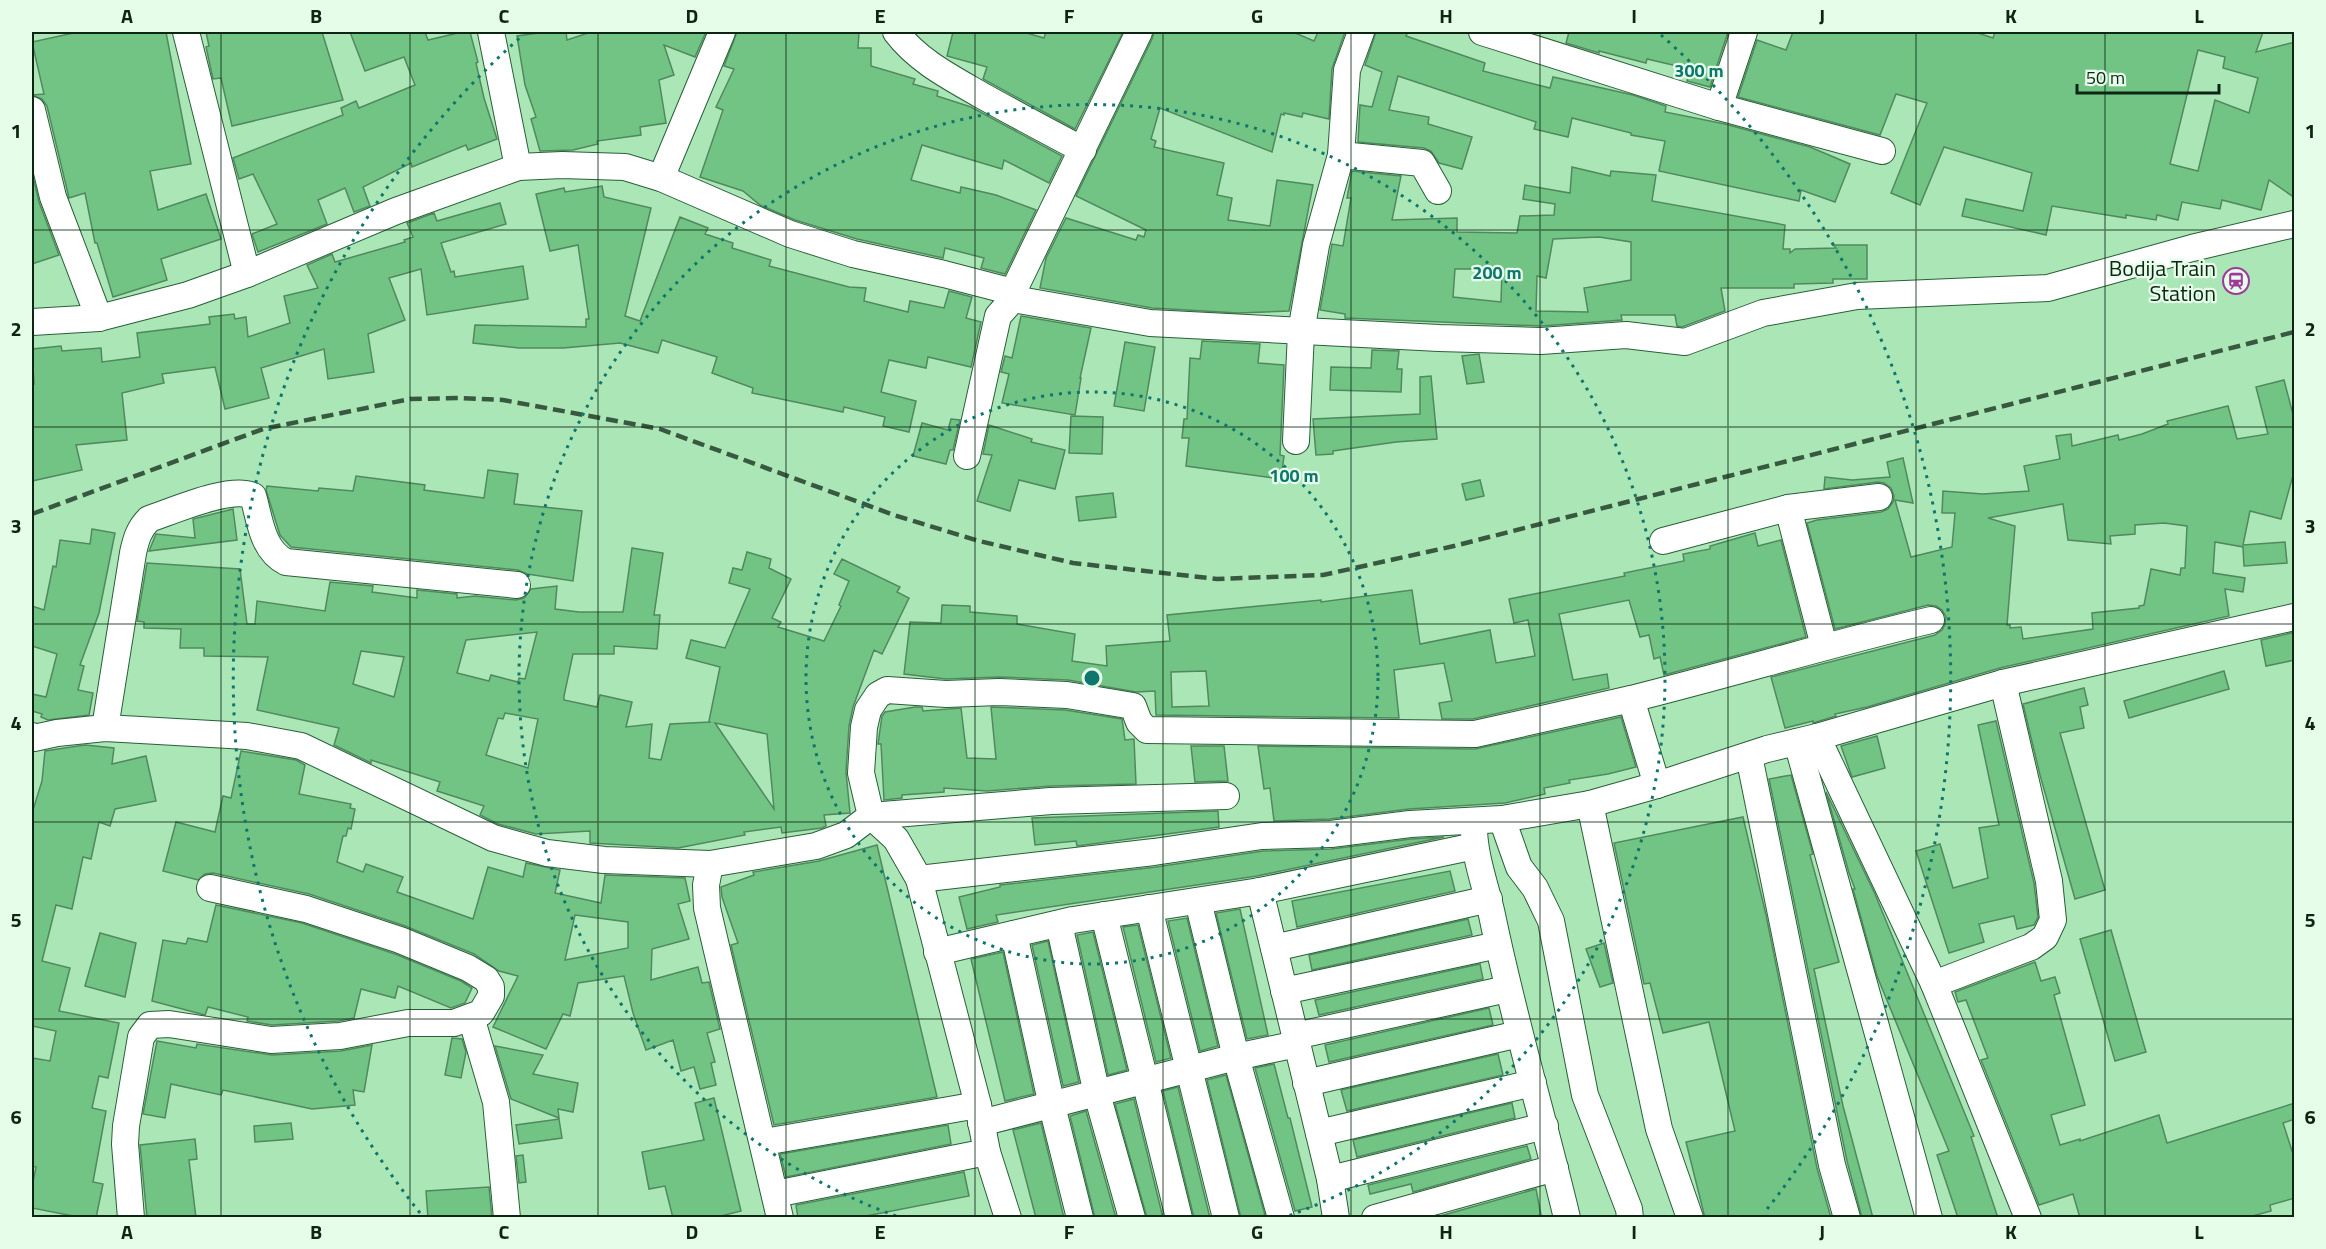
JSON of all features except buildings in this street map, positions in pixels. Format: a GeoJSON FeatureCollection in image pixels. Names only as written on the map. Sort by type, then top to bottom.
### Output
{"type":"FeatureCollection","features":[{"type":"Feature","properties":{"kind":"street"},"geometry":{"type":"LineString","coordinates":[[186,32],[247,274]]}},
{"type":"Feature","properties":{"kind":"street"},"geometry":{"type":"LineString","coordinates":[[491,32],[518,167]]}},
{"type":"Feature","properties":{"kind":"street"},"geometry":{"type":"LineString","coordinates":[[661,178],[722,32]]}},
{"type":"Feature","properties":{"kind":"street"},"geometry":{"type":"LineString","coordinates":[[896,32],[908,48],[935,69],[1024,120],[1083,150]]}},
{"type":"Feature","properties":{"kind":"street"},"geometry":{"type":"LineString","coordinates":[[967,456],[998,316],[1013,296],[1139,32]]}},
{"type":"Feature","properties":{"kind":"street"},"geometry":{"type":"LineString","coordinates":[[1296,441],[1301,332],[1316,245],[1341,155],[1347,70],[1361,32]]}},
{"type":"Feature","properties":{"kind":"street"},"geometry":{"type":"LineString","coordinates":[[1482,32],[1719,107],[1882,151]]}},
{"type":"Feature","properties":{"kind":"street"},"geometry":{"type":"LineString","coordinates":[[1719,107],[1744,32]]}},
{"type":"Feature","properties":{"kind":"street"},"geometry":{"type":"LineString","coordinates":[[32,110],[53,197],[99,318]]}},
{"type":"Feature","properties":{"kind":"street"},"geometry":{"type":"LineString","coordinates":[[1341,155],[1422,163],[1438,191]]}},
{"type":"Feature","properties":{"kind":"street"},"geometry":{"type":"LineString","coordinates":[[32,322],[99,318],[188,295],[247,274],[396,210],[518,167],[625,166],[661,178],[790,234],[842,251],[1013,296],[1150,323],[1301,332],[1541,341],[1626,335],[1685,342],[1763,313],[1857,296],[2048,288],[2192,248],[2295,224]]}},
{"type":"Feature","properties":{"kind":"street"},"geometry":{"type":"LineString","coordinates":[[105,728],[133,553],[142,525],[149,519],[225,494],[244,493],[253,496],[272,553],[286,562],[517,585]]}},
{"type":"Feature","properties":{"kind":"street"},"geometry":{"type":"LineString","coordinates":[[1663,541],[1788,508],[1879,497]]}},
{"type":"Feature","properties":{"kind":"street"},"geometry":{"type":"LineString","coordinates":[[1788,508],[1824,646]]}},
{"type":"Feature","properties":{"kind":"street"},"geometry":{"type":"LineString","coordinates":[[919,879],[1154,852],[1262,836],[1331,834],[1410,824],[1502,819],[1590,804],[1767,749],[2003,683],[2295,617]]}},
{"type":"Feature","properties":{"kind":"street"},"geometry":{"type":"LineString","coordinates":[[1008,1218],[987,1152],[919,879],[896,840],[871,816],[861,773],[864,727],[868,710],[878,695],[887,690],[946,694],[999,692],[1067,695],[1132,706],[1139,722],[1147,730],[1475,734],[1718,678],[1824,646],[1931,620]]}},
{"type":"Feature","properties":{"kind":"street"},"geometry":{"type":"LineString","coordinates":[[1934,984],[2031,947],[2045,937],[2053,920],[2049,881],[2003,683]]}},
{"type":"Feature","properties":{"kind":"street"},"geometry":{"type":"LineString","coordinates":[[1631,699],[1657,785]]}},
{"type":"Feature","properties":{"kind":"street"},"geometry":{"type":"LineString","coordinates":[[32,740],[57,733],[105,728],[247,736],[301,746],[493,838],[548,853],[604,860],[710,864],[816,846],[846,835],[871,816],[1051,801],[1226,796]]}},
{"type":"Feature","properties":{"kind":"street"},"geometry":{"type":"LineString","coordinates":[[1807,739],[1934,984],[2028,1218]]}},
{"type":"Feature","properties":{"kind":"street"},"geometry":{"type":"LineString","coordinates":[[1807,739],[1929,1218]]}},
{"type":"Feature","properties":{"kind":"street"},"geometry":{"type":"LineString","coordinates":[[1749,756],[1832,1165],[1847,1218]]}},
{"type":"Feature","properties":{"kind":"street"},"geometry":{"type":"LineString","coordinates":[[1590,804],[1659,1129],[1690,1218]]}},
{"type":"Feature","properties":{"kind":"street"},"geometry":{"type":"LineString","coordinates":[[1473,819],[1475,846],[1489,899],[1507,989],[1555,1168],[1561,1216]]}},
{"type":"Feature","properties":{"kind":"street"},"geometry":{"type":"LineString","coordinates":[[1502,819],[1519,867],[1535,888],[1551,921],[1585,1095],[1629,1209],[1630,1218]]}},
{"type":"Feature","properties":{"kind":"street"},"geometry":{"type":"LineString","coordinates":[[937,952],[1104,915],[1260,891],[1475,846]]}},
{"type":"Feature","properties":{"kind":"street"},"geometry":{"type":"LineString","coordinates":[[710,864],[706,885],[708,908],[778,1206],[987,1152]]}},
{"type":"Feature","properties":{"kind":"street"},"geometry":{"type":"LineString","coordinates":[[131,1218],[125,1144],[126,1126],[141,1037],[150,1025],[169,1024],[271,1040],[340,1036],[408,1023],[454,1023],[481,1013],[491,996],[491,987],[486,979],[468,968],[400,940],[306,909],[210,888]]}},
{"type":"Feature","properties":{"kind":"street"},"geometry":{"type":"LineString","coordinates":[[1260,891],[1330,1179],[1336,1218]]}},
{"type":"Feature","properties":{"kind":"street"},"geometry":{"type":"LineString","coordinates":[[1274,948],[1489,899]]}},
{"type":"Feature","properties":{"kind":"street"},"geometry":{"type":"LineString","coordinates":[[1198,900],[1236,1058],[1281,1218]]}},
{"type":"Feature","properties":{"kind":"street"},"geometry":{"type":"LineString","coordinates":[[1149,908],[1227,1218]]}},
{"type":"Feature","properties":{"kind":"street"},"geometry":{"type":"LineString","coordinates":[[1104,915],[1179,1218]]}},
{"type":"Feature","properties":{"kind":"street"},"geometry":{"type":"LineString","coordinates":[[1059,924],[1097,1094],[1132,1218]]}},
{"type":"Feature","properties":{"kind":"street"},"geometry":{"type":"LineString","coordinates":[[1014,934],[1052,1106],[1080,1218]]}},
{"type":"Feature","properties":{"kind":"street"},"geometry":{"type":"LineString","coordinates":[[1284,991],[1498,945]]}},
{"type":"Feature","properties":{"kind":"street"},"geometry":{"type":"LineString","coordinates":[[764,1142],[1052,1106],[1191,1071],[1296,1040],[1507,989]]}},
{"type":"Feature","properties":{"kind":"street"},"geometry":{"type":"LineString","coordinates":[[471,1017],[496,1102],[507,1218]]}},
{"type":"Feature","properties":{"kind":"street"},"geometry":{"type":"LineString","coordinates":[[1306,1083],[1519,1034]]}},
{"type":"Feature","properties":{"kind":"street"},"geometry":{"type":"LineString","coordinates":[[1319,1133],[1533,1083]]}},
{"type":"Feature","properties":{"kind":"street"},"geometry":{"type":"LineString","coordinates":[[1330,1179],[1545,1126]]}},
{"type":"Feature","properties":{"kind":"street"},"geometry":{"type":"LineString","coordinates":[[1375,1218],[1555,1168]]}},
{"type":"Feature","properties":{"kind":"railway"},"geometry":{"type":"LineString","coordinates":[[32,514],[263,429],[410,399],[503,400],[660,429],[894,515],[979,541],[1073,563],[1217,579],[1323,575],[1454,546],[2294,332]]}},
{"type":"Feature","properties":{"kind":"place","name":"Bodija Train Station"},"geometry":{"type":"Point","coordinates":[2236,281]}}]}
